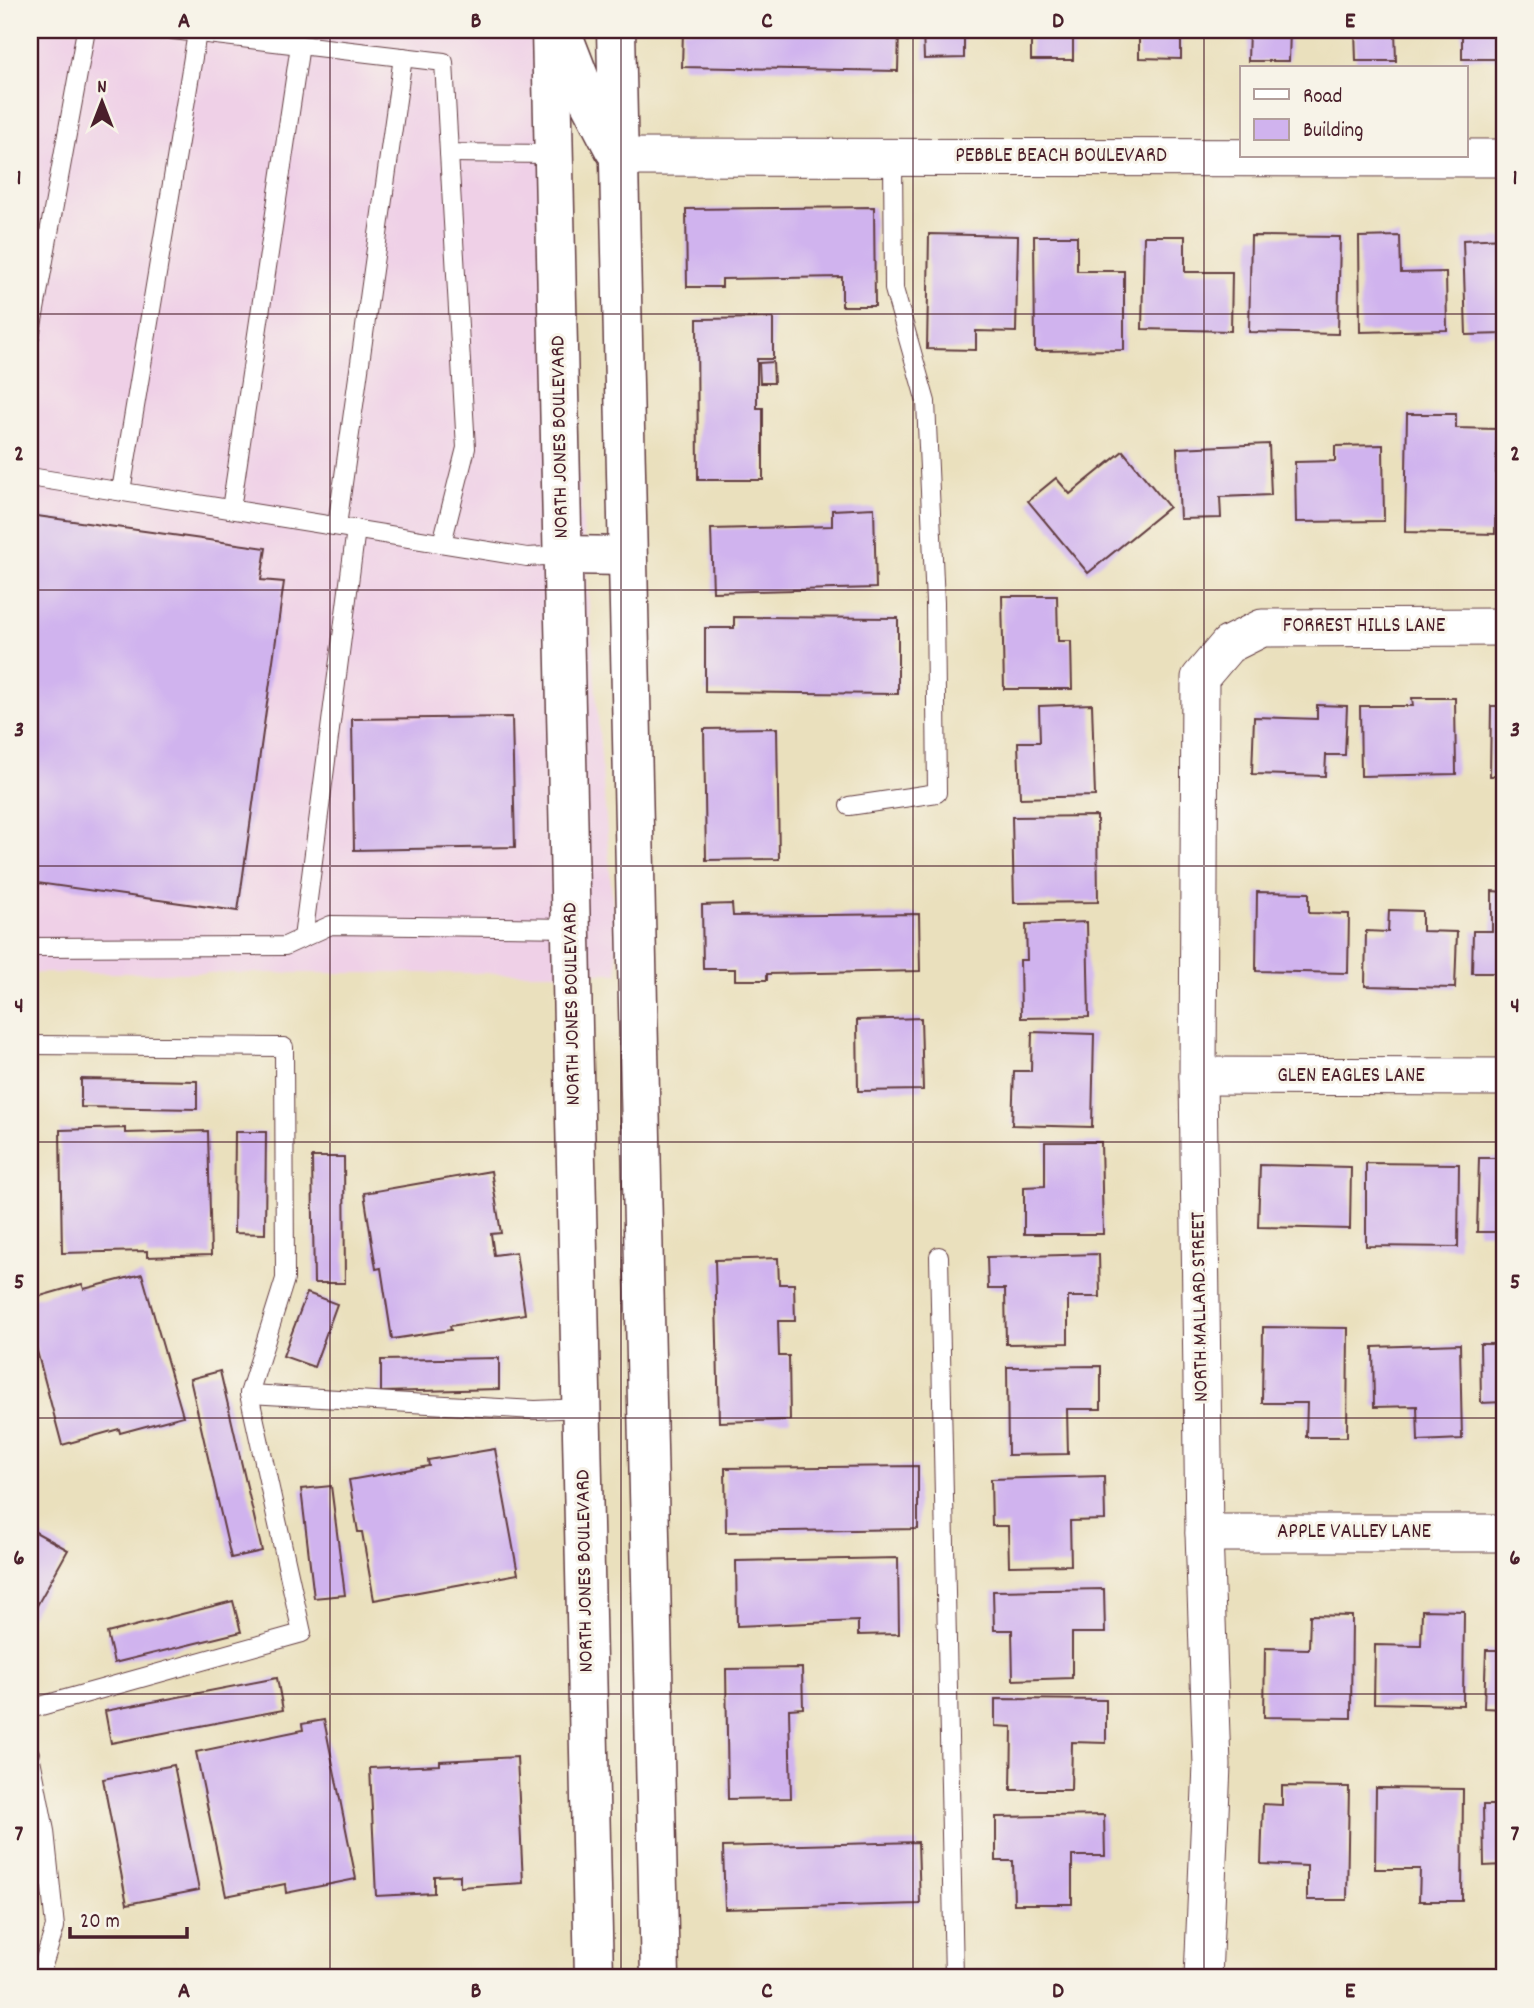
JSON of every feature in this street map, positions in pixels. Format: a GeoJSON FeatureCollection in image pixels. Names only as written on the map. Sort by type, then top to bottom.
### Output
{"type":"FeatureCollection","features":[{"type":"Feature","properties":{"kind":"main road","name":"NORTH JONES BOULEVARD"},"geometry":{"type":"LineString","coordinates":[[551,30],[594,1978]]}},
{"type":"Feature","properties":{"kind":"main road"},"geometry":{"type":"LineString","coordinates":[[561,30],[587,97],[618,157]]}},
{"type":"Feature","properties":{"kind":"main road"},"geometry":{"type":"LineString","coordinates":[[616,30],[660,1978]]}},
{"type":"Feature","properties":{"kind":"main road"},"geometry":{"type":"LineString","coordinates":[[563,555],[627,556]]}},
{"type":"Feature","properties":{"kind":"street","name":"PEBBLE BEACH BOULEVARD"},"geometry":{"type":"LineString","coordinates":[[618,157],[1240,158]]}},
{"type":"Feature","properties":{"kind":"street","name":"PEBBLE BEACH BOULEVARD"},"geometry":{"type":"LineString","coordinates":[[1468,158],[1504,158]]}},
{"type":"Feature","properties":{"kind":"street","name":"FORREST HILLS LANE"},"geometry":{"type":"LineString","coordinates":[[1228,645],[1262,628],[1504,627]]}},
{"type":"Feature","properties":{"kind":"street","name":"NORTH MALLARD STREET"},"geometry":{"type":"LineString","coordinates":[[1203,1978],[1212,1765],[1204,1533],[1199,1076],[1200,678],[1228,645]]}},
{"type":"Feature","properties":{"kind":"street","name":"GLEN EAGLES LANE"},"geometry":{"type":"LineString","coordinates":[[1199,1076],[1504,1077]]}},
{"type":"Feature","properties":{"kind":"street","name":"APPLE VALLEY LANE"},"geometry":{"type":"LineString","coordinates":[[1204,1533],[1504,1533]]}},
{"type":"Feature","properties":{"kind":"lane"},"geometry":{"type":"LineString","coordinates":[[30,337],[86,30]]}},
{"type":"Feature","properties":{"kind":"lane"},"geometry":{"type":"LineString","coordinates":[[173,30],[219,32],[300,45],[444,62],[466,448],[442,543]]}},
{"type":"Feature","properties":{"kind":"lane"},"geometry":{"type":"LineString","coordinates":[[121,491],[197,33]]}},
{"type":"Feature","properties":{"kind":"lane"},"geometry":{"type":"LineString","coordinates":[[230,509],[300,45]]}},
{"type":"Feature","properties":{"kind":"lane"},"geometry":{"type":"LineString","coordinates":[[337,526],[403,57]]}},
{"type":"Feature","properties":{"kind":"lane"},"geometry":{"type":"LineString","coordinates":[[449,153],[554,154]]}},
{"type":"Feature","properties":{"kind":"lane"},"geometry":{"type":"LineString","coordinates":[[849,806],[937,793],[935,603],[926,402],[894,289],[893,157]]}},
{"type":"Feature","properties":{"kind":"lane"},"geometry":{"type":"LineString","coordinates":[[30,477],[527,557],[563,555]]}},
{"type":"Feature","properties":{"kind":"lane"},"geometry":{"type":"LineString","coordinates":[[303,938],[356,529]]}},
{"type":"Feature","properties":{"kind":"lane"},"geometry":{"type":"LineString","coordinates":[[30,947],[285,946],[331,925],[571,928]]}},
{"type":"Feature","properties":{"kind":"lane"},"geometry":{"type":"LineString","coordinates":[[30,1045],[284,1047],[285,1279],[249,1394],[302,1633],[30,1709]]}},
{"type":"Feature","properties":{"kind":"lane"},"geometry":{"type":"LineString","coordinates":[[939,1256],[954,1978]]}},
{"type":"Feature","properties":{"kind":"lane"},"geometry":{"type":"LineString","coordinates":[[249,1394],[535,1410],[582,1408]]}},
{"type":"Feature","properties":{"kind":"lane"},"geometry":{"type":"LineString","coordinates":[[30,1754],[45,1831],[55,1927],[39,1978]]}},
{"type":"Feature","properties":{"kind":"shaded area"},"geometry":{"type":"Polygon","coordinates":[[[30,30],[544,30],[618,973],[30,973],[30,30]]]}},
{"type":"Feature","properties":{"kind":"building"},"geometry":{"type":"Polygon","coordinates":[[[683,30],[899,30],[898,71],[682,67],[683,30]]]}},
{"type":"Feature","properties":{"kind":"building"},"geometry":{"type":"Polygon","coordinates":[[[923,30],[964,30],[964,58],[924,59],[923,30]]]}},
{"type":"Feature","properties":{"kind":"building"},"geometry":{"type":"Polygon","coordinates":[[[1031,30],[1073,30],[1073,60],[1031,60],[1031,30]]]}},
{"type":"Feature","properties":{"kind":"building"},"geometry":{"type":"Polygon","coordinates":[[[1139,30],[1181,30],[1181,59],[1139,58],[1139,30]]]}},
{"type":"Feature","properties":{"kind":"building"},"geometry":{"type":"Polygon","coordinates":[[[1249,30],[1290,30],[1289,61],[1248,61],[1249,30]]]}},
{"type":"Feature","properties":{"kind":"building"},"geometry":{"type":"Polygon","coordinates":[[[1355,30],[1395,30],[1396,61],[1356,61],[1355,30]]]}},
{"type":"Feature","properties":{"kind":"building"},"geometry":{"type":"Polygon","coordinates":[[[1462,30],[1501,30],[1501,59],[1462,59],[1462,30]]]}},
{"type":"Feature","properties":{"kind":"building"},"geometry":{"type":"Polygon","coordinates":[[[874,207],[875,306],[842,306],[842,277],[722,279],[722,287],[687,287],[686,209],[874,207]]]}},
{"type":"Feature","properties":{"kind":"building"},"geometry":{"type":"Polygon","coordinates":[[[929,234],[1018,236],[1016,332],[976,331],[976,350],[927,349],[929,234]]]}},
{"type":"Feature","properties":{"kind":"building"},"geometry":{"type":"Polygon","coordinates":[[[1034,236],[1077,236],[1077,271],[1124,271],[1124,350],[1035,351],[1034,236]]]}},
{"type":"Feature","properties":{"kind":"building"},"geometry":{"type":"Polygon","coordinates":[[[1144,236],[1185,236],[1185,272],[1232,272],[1231,331],[1142,329],[1144,236]]]}},
{"type":"Feature","properties":{"kind":"building"},"geometry":{"type":"Polygon","coordinates":[[[1251,236],[1340,237],[1338,334],[1249,332],[1251,236]]]}},
{"type":"Feature","properties":{"kind":"building"},"geometry":{"type":"Polygon","coordinates":[[[1400,236],[1401,273],[1446,272],[1447,330],[1360,332],[1359,237],[1400,236]]]}},
{"type":"Feature","properties":{"kind":"building"},"geometry":{"type":"Polygon","coordinates":[[[1504,238],[1504,334],[1466,335],[1463,240],[1504,238]]]}},
{"type":"Feature","properties":{"kind":"building"},"geometry":{"type":"Polygon","coordinates":[[[773,318],[773,359],[757,359],[757,408],[763,408],[763,480],[698,480],[697,319],[773,318]]]}},
{"type":"Feature","properties":{"kind":"building"},"geometry":{"type":"Polygon","coordinates":[[[773,362],[774,383],[760,383],[759,363],[773,362]]]}},
{"type":"Feature","properties":{"kind":"building"},"geometry":{"type":"Polygon","coordinates":[[[1407,414],[1456,414],[1456,428],[1497,429],[1495,534],[1405,532],[1407,414]]]}},
{"type":"Feature","properties":{"kind":"building"},"geometry":{"type":"Polygon","coordinates":[[[1269,444],[1271,495],[1220,497],[1221,518],[1180,519],[1177,448],[1269,444]]]}},
{"type":"Feature","properties":{"kind":"building"},"geometry":{"type":"Polygon","coordinates":[[[1383,445],[1384,521],[1296,522],[1295,462],[1335,461],[1335,446],[1383,445]]]}},
{"type":"Feature","properties":{"kind":"building"},"geometry":{"type":"Polygon","coordinates":[[[1123,451],[1169,507],[1088,573],[1028,501],[1056,478],[1070,494],[1123,451]]]}},
{"type":"Feature","properties":{"kind":"building"},"geometry":{"type":"Polygon","coordinates":[[[874,508],[876,588],[713,592],[711,529],[832,526],[832,510],[874,508]]]}},
{"type":"Feature","properties":{"kind":"building"},"geometry":{"type":"Polygon","coordinates":[[[30,515],[266,548],[261,580],[284,582],[238,911],[30,882],[30,515]]]}},
{"type":"Feature","properties":{"kind":"building"},"geometry":{"type":"Polygon","coordinates":[[[1002,596],[1057,596],[1058,641],[1071,641],[1072,689],[1004,689],[1002,596]]]}},
{"type":"Feature","properties":{"kind":"building"},"geometry":{"type":"Polygon","coordinates":[[[734,617],[898,618],[898,694],[705,692],[705,628],[734,628],[734,617]]]}},
{"type":"Feature","properties":{"kind":"building"},"geometry":{"type":"Polygon","coordinates":[[[1412,698],[1455,698],[1456,774],[1361,776],[1360,706],[1413,706],[1412,698]]]}},
{"type":"Feature","properties":{"kind":"building"},"geometry":{"type":"Polygon","coordinates":[[[1092,704],[1095,796],[1020,798],[1018,742],[1040,742],[1039,706],[1092,704]]]}},
{"type":"Feature","properties":{"kind":"building"},"geometry":{"type":"Polygon","coordinates":[[[1317,705],[1347,706],[1345,755],[1326,755],[1325,776],[1252,774],[1254,717],[1317,719],[1317,705]]]}},
{"type":"Feature","properties":{"kind":"building"},"geometry":{"type":"Polygon","coordinates":[[[1491,706],[1504,706],[1504,776],[1490,776],[1491,706]]]}},
{"type":"Feature","properties":{"kind":"building"},"geometry":{"type":"Polygon","coordinates":[[[512,717],[515,847],[354,850],[352,719],[512,717]]]}},
{"type":"Feature","properties":{"kind":"building"},"geometry":{"type":"Polygon","coordinates":[[[777,728],[779,859],[706,860],[704,729],[777,728]]]}},
{"type":"Feature","properties":{"kind":"building"},"geometry":{"type":"Polygon","coordinates":[[[1097,816],[1098,902],[1014,903],[1012,817],[1097,816]]]}},
{"type":"Feature","properties":{"kind":"building"},"geometry":{"type":"Polygon","coordinates":[[[1492,891],[1504,892],[1504,973],[1472,973],[1473,931],[1492,931],[1492,891]]]}},
{"type":"Feature","properties":{"kind":"building"},"geometry":{"type":"Polygon","coordinates":[[[1257,892],[1309,893],[1309,913],[1349,914],[1348,973],[1256,971],[1257,892]]]}},
{"type":"Feature","properties":{"kind":"building"},"geometry":{"type":"Polygon","coordinates":[[[732,904],[733,916],[919,914],[920,971],[767,974],[767,980],[735,980],[735,969],[703,969],[702,905],[732,904]]]}},
{"type":"Feature","properties":{"kind":"building"},"geometry":{"type":"Polygon","coordinates":[[[1389,910],[1422,911],[1422,931],[1457,932],[1455,988],[1365,986],[1366,931],[1388,932],[1389,910]]]}},
{"type":"Feature","properties":{"kind":"building"},"geometry":{"type":"Polygon","coordinates":[[[1087,922],[1089,1017],[1021,1018],[1020,960],[1027,960],[1026,924],[1087,922]]]}},
{"type":"Feature","properties":{"kind":"building"},"geometry":{"type":"Polygon","coordinates":[[[921,1018],[923,1090],[858,1091],[857,1020],[921,1018]]]}},
{"type":"Feature","properties":{"kind":"building"},"geometry":{"type":"Polygon","coordinates":[[[1032,1032],[1094,1034],[1092,1127],[1012,1125],[1014,1071],[1031,1071],[1032,1032]]]}},
{"type":"Feature","properties":{"kind":"building"},"geometry":{"type":"Polygon","coordinates":[[[81,1079],[197,1081],[197,1109],[81,1107],[81,1079]]]}},
{"type":"Feature","properties":{"kind":"building"},"geometry":{"type":"Polygon","coordinates":[[[125,1128],[125,1133],[208,1131],[211,1255],[147,1257],[147,1251],[62,1253],[60,1130],[125,1128]]]}},
{"type":"Feature","properties":{"kind":"building"},"geometry":{"type":"Polygon","coordinates":[[[235,1132],[266,1132],[265,1234],[234,1233],[235,1132]]]}},
{"type":"Feature","properties":{"kind":"building"},"geometry":{"type":"Polygon","coordinates":[[[1045,1142],[1101,1142],[1103,1234],[1024,1234],[1024,1187],[1045,1186],[1045,1142]]]}},
{"type":"Feature","properties":{"kind":"building"},"geometry":{"type":"Polygon","coordinates":[[[312,1157],[344,1157],[345,1283],[314,1283],[312,1157]]]}},
{"type":"Feature","properties":{"kind":"building"},"geometry":{"type":"Polygon","coordinates":[[[1479,1158],[1504,1158],[1504,1232],[1477,1232],[1479,1158]]]}},
{"type":"Feature","properties":{"kind":"building"},"geometry":{"type":"Polygon","coordinates":[[[1366,1163],[1459,1164],[1458,1247],[1366,1246],[1366,1163]]]}},
{"type":"Feature","properties":{"kind":"building"},"geometry":{"type":"Polygon","coordinates":[[[1260,1165],[1351,1167],[1350,1229],[1258,1227],[1260,1165]]]}},
{"type":"Feature","properties":{"kind":"building"},"geometry":{"type":"Polygon","coordinates":[[[491,1171],[501,1233],[491,1234],[494,1255],[516,1252],[525,1314],[392,1339],[381,1268],[376,1269],[364,1193],[491,1171]]]}},
{"type":"Feature","properties":{"kind":"building"},"geometry":{"type":"Polygon","coordinates":[[[1099,1254],[1100,1297],[1068,1297],[1068,1343],[1006,1344],[1005,1289],[988,1289],[987,1257],[1099,1254]]]}},
{"type":"Feature","properties":{"kind":"building"},"geometry":{"type":"Polygon","coordinates":[[[778,1258],[779,1284],[794,1284],[795,1321],[778,1321],[779,1356],[789,1356],[790,1420],[719,1422],[715,1260],[778,1258]]]}},
{"type":"Feature","properties":{"kind":"building"},"geometry":{"type":"Polygon","coordinates":[[[142,1274],[183,1416],[120,1433],[119,1429],[62,1445],[30,1325],[30,1299],[82,1284],[84,1289],[142,1274]]]}},
{"type":"Feature","properties":{"kind":"building"},"geometry":{"type":"Polygon","coordinates":[[[307,1293],[337,1304],[314,1367],[283,1356],[307,1293]]]}},
{"type":"Feature","properties":{"kind":"building"},"geometry":{"type":"Polygon","coordinates":[[[1263,1327],[1348,1328],[1347,1437],[1306,1437],[1307,1403],[1262,1403],[1263,1327]]]}},
{"type":"Feature","properties":{"kind":"building"},"geometry":{"type":"Polygon","coordinates":[[[1460,1344],[1462,1439],[1418,1441],[1417,1406],[1374,1407],[1373,1347],[1460,1344]]]}},
{"type":"Feature","properties":{"kind":"building"},"geometry":{"type":"Polygon","coordinates":[[[1480,1344],[1504,1344],[1504,1402],[1481,1403],[1480,1344]]]}},
{"type":"Feature","properties":{"kind":"building"},"geometry":{"type":"Polygon","coordinates":[[[499,1358],[499,1389],[381,1392],[381,1360],[499,1358]]]}},
{"type":"Feature","properties":{"kind":"building"},"geometry":{"type":"Polygon","coordinates":[[[1101,1366],[1101,1409],[1067,1409],[1068,1454],[1008,1455],[1007,1367],[1101,1366]]]}},
{"type":"Feature","properties":{"kind":"building"},"geometry":{"type":"Polygon","coordinates":[[[220,1371],[262,1551],[231,1558],[190,1379],[220,1371]]]}},
{"type":"Feature","properties":{"kind":"building"},"geometry":{"type":"Polygon","coordinates":[[[495,1449],[518,1574],[374,1600],[362,1532],[358,1532],[349,1480],[429,1466],[428,1460],[495,1449]]]}},
{"type":"Feature","properties":{"kind":"building"},"geometry":{"type":"Polygon","coordinates":[[[918,1466],[918,1529],[726,1532],[725,1468],[918,1466]]]}},
{"type":"Feature","properties":{"kind":"building"},"geometry":{"type":"Polygon","coordinates":[[[1104,1476],[1105,1520],[1070,1521],[1071,1565],[1009,1566],[1008,1526],[992,1526],[991,1479],[1104,1476]]]}},
{"type":"Feature","properties":{"kind":"building"},"geometry":{"type":"Polygon","coordinates":[[[331,1486],[345,1595],[314,1598],[301,1489],[331,1486]]]}},
{"type":"Feature","properties":{"kind":"building"},"geometry":{"type":"Polygon","coordinates":[[[30,1529],[68,1550],[30,1618],[30,1529]]]}},
{"type":"Feature","properties":{"kind":"building"},"geometry":{"type":"Polygon","coordinates":[[[898,1558],[899,1634],[858,1635],[858,1621],[737,1626],[736,1561],[898,1558]]]}},
{"type":"Feature","properties":{"kind":"building"},"geometry":{"type":"Polygon","coordinates":[[[1104,1589],[1105,1633],[1072,1633],[1072,1678],[1013,1680],[1012,1630],[994,1630],[993,1591],[1104,1589]]]}},
{"type":"Feature","properties":{"kind":"building"},"geometry":{"type":"Polygon","coordinates":[[[233,1601],[241,1632],[114,1663],[107,1633],[233,1601]]]}},
{"type":"Feature","properties":{"kind":"building"},"geometry":{"type":"Polygon","coordinates":[[[1422,1610],[1464,1611],[1463,1705],[1374,1703],[1375,1645],[1421,1646],[1422,1610]]]}},
{"type":"Feature","properties":{"kind":"building"},"geometry":{"type":"Polygon","coordinates":[[[1310,1615],[1352,1616],[1351,1718],[1264,1717],[1265,1648],[1309,1649],[1310,1615]]]}},
{"type":"Feature","properties":{"kind":"building"},"geometry":{"type":"Polygon","coordinates":[[[1486,1650],[1504,1650],[1504,1709],[1484,1708],[1486,1650]]]}},
{"type":"Feature","properties":{"kind":"building"},"geometry":{"type":"Polygon","coordinates":[[[802,1668],[803,1708],[789,1709],[791,1798],[728,1799],[726,1669],[802,1668]]]}},
{"type":"Feature","properties":{"kind":"building"},"geometry":{"type":"Polygon","coordinates":[[[277,1678],[283,1710],[111,1743],[105,1711],[277,1678]]]}},
{"type":"Feature","properties":{"kind":"building"},"geometry":{"type":"Polygon","coordinates":[[[995,1699],[1106,1700],[1106,1743],[1072,1742],[1071,1790],[1011,1790],[1012,1727],[995,1726],[995,1699]]]}},
{"type":"Feature","properties":{"kind":"building"},"geometry":{"type":"Polygon","coordinates":[[[324,1720],[356,1879],[286,1893],[285,1884],[226,1896],[196,1752],[303,1730],[302,1724],[324,1720]]]}},
{"type":"Feature","properties":{"kind":"building"},"geometry":{"type":"Polygon","coordinates":[[[517,1757],[523,1883],[460,1887],[460,1875],[434,1876],[434,1893],[376,1896],[370,1768],[440,1765],[440,1761],[517,1757]]]}},
{"type":"Feature","properties":{"kind":"building"},"geometry":{"type":"Polygon","coordinates":[[[174,1765],[199,1890],[127,1904],[103,1779],[174,1765]]]}},
{"type":"Feature","properties":{"kind":"building"},"geometry":{"type":"Polygon","coordinates":[[[1282,1786],[1349,1787],[1347,1900],[1307,1900],[1307,1866],[1261,1864],[1263,1804],[1282,1805],[1282,1786]]]}},
{"type":"Feature","properties":{"kind":"building"},"geometry":{"type":"Polygon","coordinates":[[[1376,1788],[1463,1789],[1462,1901],[1419,1901],[1420,1869],[1375,1869],[1376,1788]]]}},
{"type":"Feature","properties":{"kind":"building"},"geometry":{"type":"Polygon","coordinates":[[[1483,1805],[1504,1805],[1504,1865],[1484,1866],[1483,1805]]]}},
{"type":"Feature","properties":{"kind":"building"},"geometry":{"type":"Polygon","coordinates":[[[1104,1815],[1105,1856],[1072,1856],[1072,1904],[1014,1904],[1013,1861],[996,1861],[996,1817],[1104,1815]]]}},
{"type":"Feature","properties":{"kind":"building"},"geometry":{"type":"Polygon","coordinates":[[[918,1842],[920,1904],[725,1909],[723,1847],[918,1842]]]}}]}
